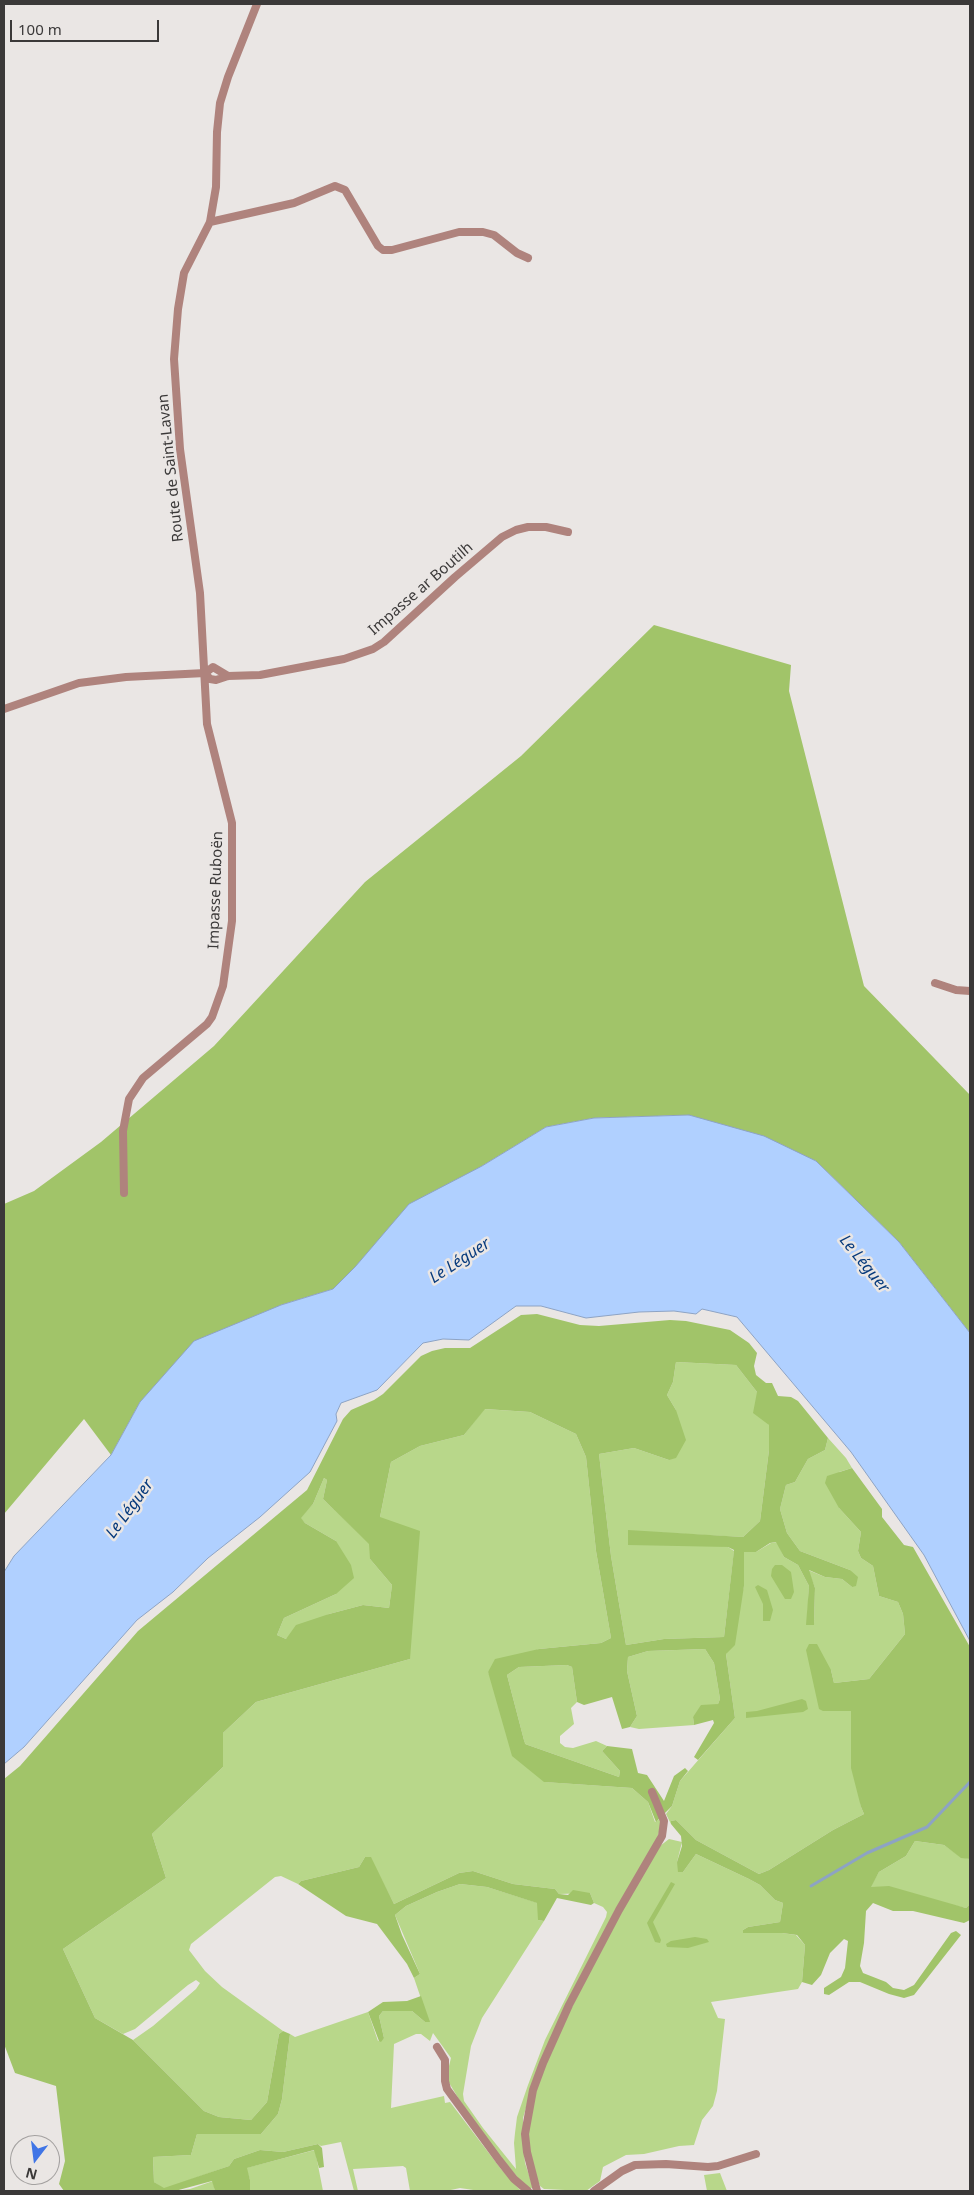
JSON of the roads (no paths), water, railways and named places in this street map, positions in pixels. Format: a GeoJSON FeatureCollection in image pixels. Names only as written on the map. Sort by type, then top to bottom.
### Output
{"type":"FeatureCollection","features":[{"type":"Feature","properties":{"kind":"street","name":"Route de Saint-Lavan"},"geometry":{"type":"LineString","coordinates":[[205,673],[200,593],[180,449],[174,359],[178,309],[184,273],[210,222],[216,187],[217,132],[220,103],[228,77],[257,4]]}},
{"type":"Feature","properties":{"kind":"street"},"geometry":{"type":"LineString","coordinates":[[210,222],[294,203],[335,186],[345,190],[378,246],[383,250],[392,250],[459,232],[483,232],[494,235],[517,253],[528,258]]}},
{"type":"Feature","properties":{"kind":"street","name":"Impasse ar Boutilh"},"geometry":{"type":"LineString","coordinates":[[205,673],[212,668],[228,676],[260,675],[344,660],[374,649],[455,576],[502,537],[516,530],[528,527],[546,527],[568,532]]}},
{"type":"Feature","properties":{"kind":"street"},"geometry":{"type":"LineString","coordinates":[[4,709],[78,683],[126,677],[205,673]]}},
{"type":"Feature","properties":{"kind":"street","name":"Impasse Ruboën"},"geometry":{"type":"LineString","coordinates":[[124,1193],[123,1131],[129,1099],[143,1078],[207,1024],[217,1006],[224,986],[232,921],[232,823],[207,724],[205,673]]}},
{"type":"Feature","properties":{"kind":"street"},"geometry":{"type":"LineString","coordinates":[[935,983],[956,990],[970,992]]}},
{"type":"Feature","properties":{"kind":"street"},"geometry":{"type":"LineString","coordinates":[[537,2191],[527,2152],[525,2134],[532,2095],[543,2063],[569,2005],[619,1910],[662,1836],[664,1821],[652,1792]]}},
{"type":"Feature","properties":{"kind":"street"},"geometry":{"type":"LineString","coordinates":[[437,2047],[445,2060],[447,2089],[514,2179],[528,2191]]}},
{"type":"Feature","properties":{"kind":"street"},"geometry":{"type":"LineString","coordinates":[[594,2191],[622,2171],[635,2165],[666,2164],[708,2167],[718,2166],[756,2154]]}},
{"type":"Feature","properties":{"kind":"water","name":"Le Léguer"},"geometry":{"type":"Polygon","coordinates":[[[689,1115],[764,1136],[816,1161],[899,1242],[970,1333],[970,1641],[924,1555],[851,1452],[737,1317],[702,1309],[696,1314],[674,1311],[639,1312],[586,1318],[541,1306],[516,1306],[469,1340],[443,1339],[423,1343],[377,1390],[341,1403],[336,1414],[337,1421],[310,1472],[260,1517],[208,1558],[173,1592],[137,1620],[24,1747],[4,1764],[4,1572],[14,1556],[111,1455],[140,1402],[194,1341],[281,1305],[333,1289],[355,1267],[409,1204],[482,1166],[546,1127],[594,1118],[689,1115]]]}},
{"type":"Feature","properties":{"kind":"waterway"},"geometry":{"type":"LineString","coordinates":[[811,1886],[867,1853],[927,1827],[970,1782]]}}]}
